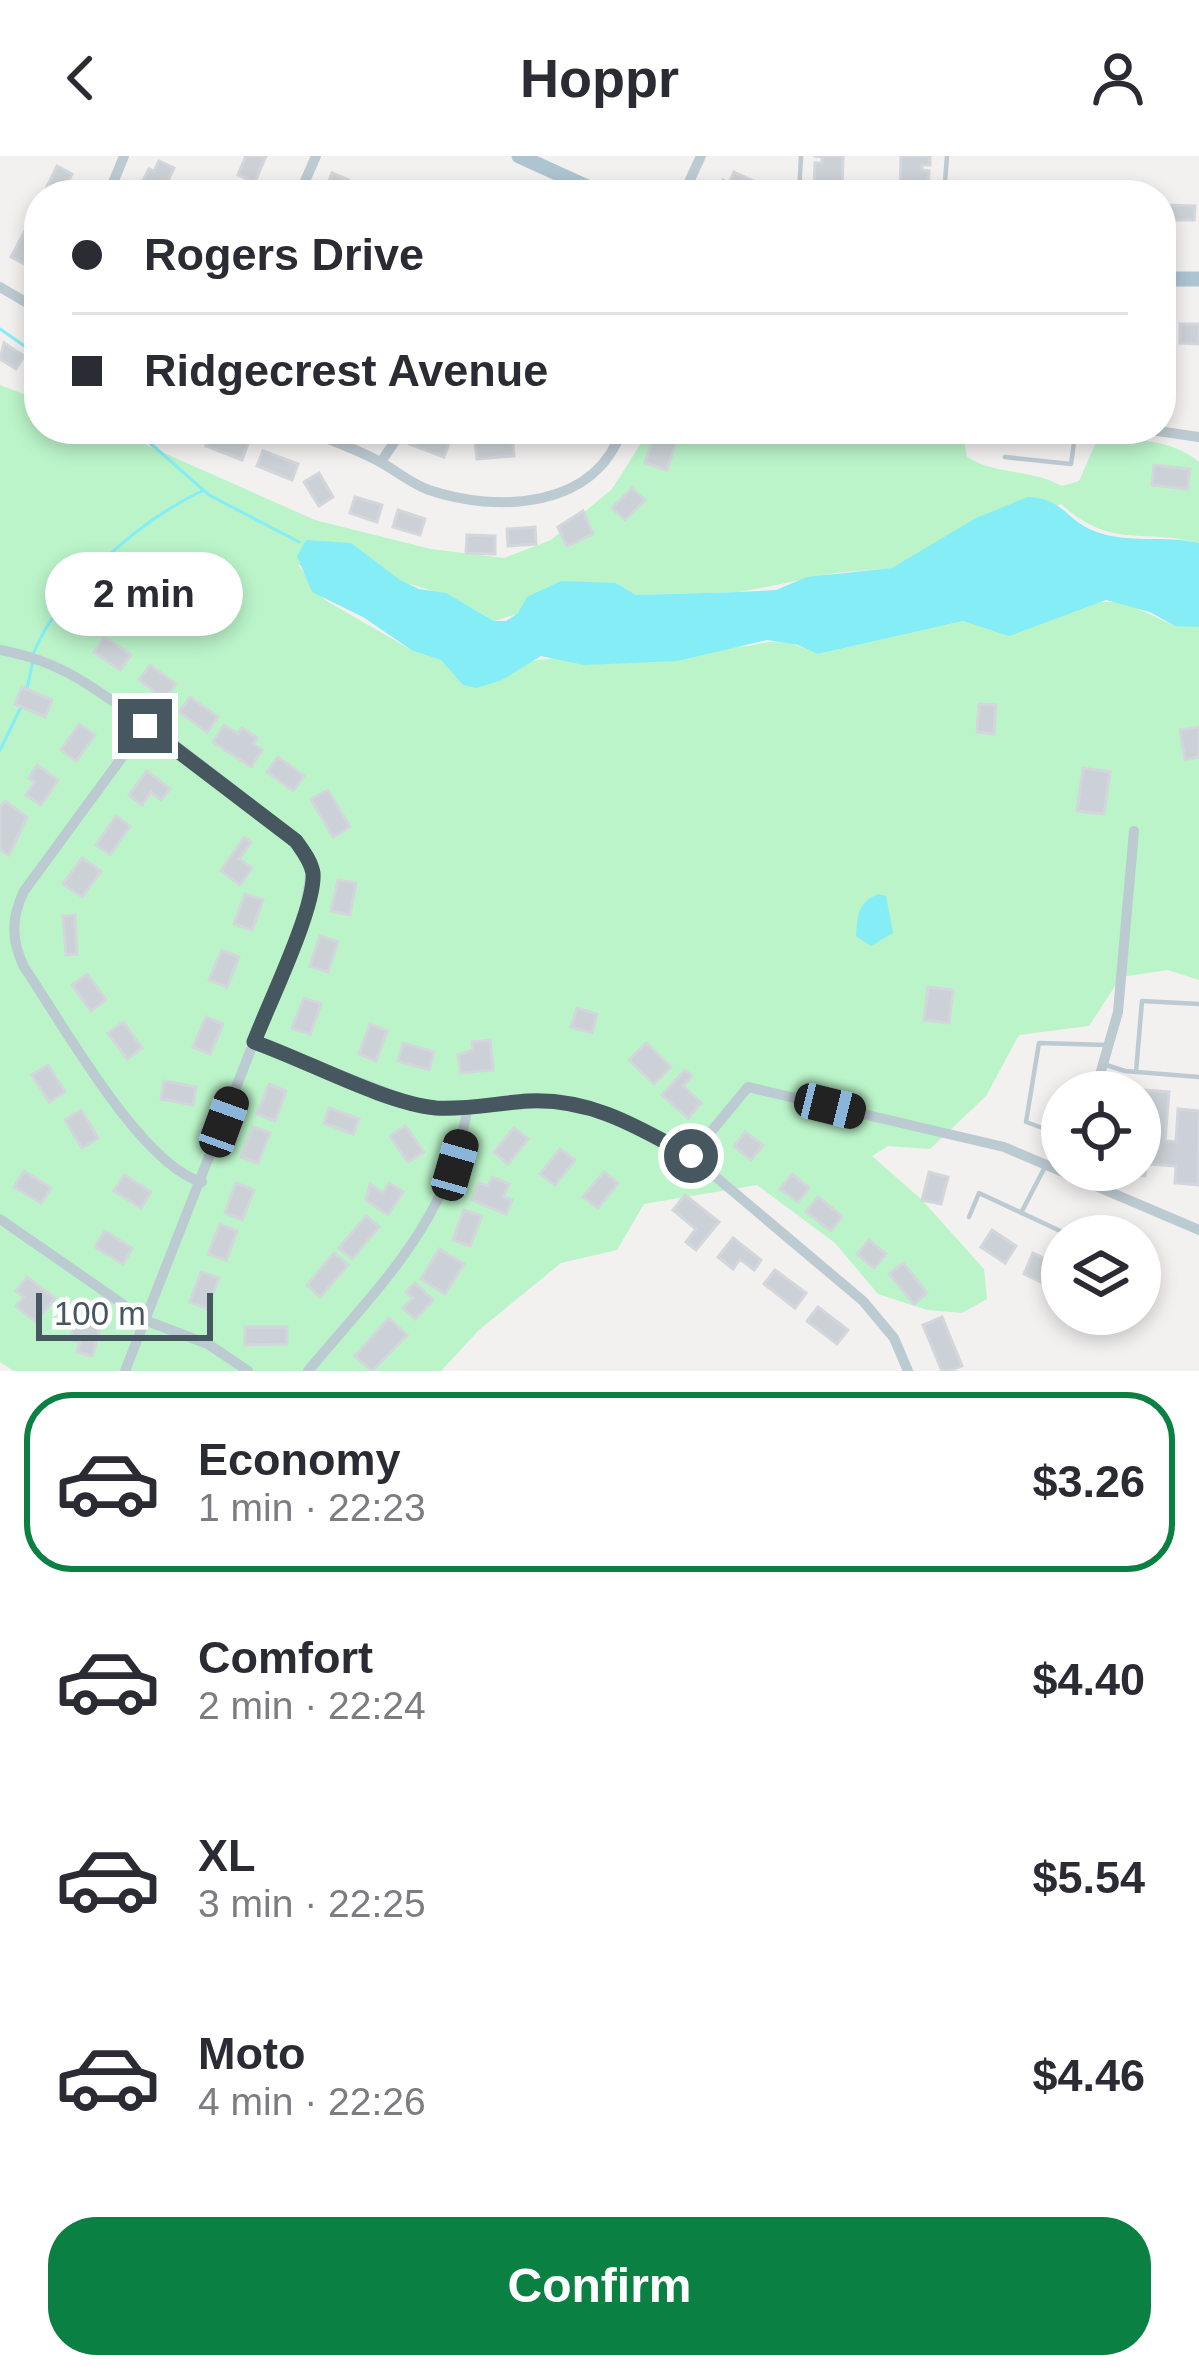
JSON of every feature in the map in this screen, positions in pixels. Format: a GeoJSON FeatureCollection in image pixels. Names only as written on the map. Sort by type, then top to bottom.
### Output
{"type":"FeatureCollection","features":[{"type":"Feature","properties":{"kind":"main road"},"geometry":{"type":"LineString","coordinates":[[519,156],[572,180]]}},
{"type":"Feature","properties":{"kind":"street"},"geometry":{"type":"LineString","coordinates":[[338,444],[381,462],[408,481],[474,500],[536,500],[566,492],[592,475],[616,444]]}},
{"type":"Feature","properties":{"kind":"street"},"geometry":{"type":"LineString","coordinates":[[381,462],[393,444]]}},
{"type":"Feature","properties":{"kind":"street"},"geometry":{"type":"LineString","coordinates":[[0,650],[58,668],[145,726],[296,841],[312,867],[313,885],[304,914],[125,1371]]}},
{"type":"Feature","properties":{"kind":"street"},"geometry":{"type":"LineString","coordinates":[[145,726],[24,891],[13,921],[14,937],[24,968],[146,1144],[170,1166],[202,1182]]}},
{"type":"Feature","properties":{"kind":"street"},"geometry":{"type":"LineString","coordinates":[[1104,1071],[1111,1045],[1134,831]]}},
{"type":"Feature","properties":{"kind":"street"},"geometry":{"type":"LineString","coordinates":[[254,1042],[419,1105],[543,1101],[583,1105],[628,1121],[691,1156],[874,1312],[894,1338],[908,1371]]}},
{"type":"Feature","properties":{"kind":"street"},"geometry":{"type":"LineString","coordinates":[[691,1156],[748,1087],[1004,1147],[1041,1163]]}},
{"type":"Feature","properties":{"kind":"street"},"geometry":{"type":"LineString","coordinates":[[308,1371],[415,1244],[455,1165],[468,1106]]}},
{"type":"Feature","properties":{"kind":"street"},"geometry":{"type":"LineString","coordinates":[[1116,1191],[1199,1230]]}},
{"type":"Feature","properties":{"kind":"street"},"geometry":{"type":"LineString","coordinates":[[0,1219],[148,1321],[208,1344],[248,1371]]}},
{"type":"Feature","properties":{"kind":"lane"},"geometry":{"type":"LineString","coordinates":[[1005,457],[1071,464],[1074,444]]}},
{"type":"Feature","properties":{"kind":"lane"},"geometry":{"type":"LineString","coordinates":[[1136,1071],[1142,1000],[1199,1004]]}},
{"type":"Feature","properties":{"kind":"lane"},"geometry":{"type":"LineString","coordinates":[[1041,1127],[1026,1122],[1040,1042],[1111,1045]]}},
{"type":"Feature","properties":{"kind":"lane"},"geometry":{"type":"LineString","coordinates":[[1106,1066],[1131,1071]]}},
{"type":"Feature","properties":{"kind":"lane"},"geometry":{"type":"LineString","coordinates":[[1161,1074],[1199,1077]]}},
{"type":"Feature","properties":{"kind":"lane"},"geometry":{"type":"LineString","coordinates":[[1021,1213],[1041,1175]]}},
{"type":"Feature","properties":{"kind":"lane"},"geometry":{"type":"LineString","coordinates":[[970,1217],[979,1193],[1041,1222]]}},
{"type":"Feature","properties":{"kind":"green space"},"geometry":{"type":"Polygon","coordinates":[[[0,385],[24,394],[24,444],[144,444],[315,520],[431,549],[504,558],[551,540],[612,489],[640,444],[965,444],[967,457],[990,467],[1062,486],[1079,481],[1095,444],[1163,444],[1199,462],[1199,543],[1112,533],[1061,504],[892,568],[836,573],[740,592],[636,595],[616,583],[494,621],[424,588],[298,565],[325,600],[413,651],[441,660],[464,685],[526,662],[562,657],[776,642],[818,654],[963,621],[989,629],[1093,602],[1123,602],[1175,626],[1199,626],[1199,980],[1168,970],[1121,977],[1089,1026],[1019,1035],[986,1096],[930,1149],[888,1146],[872,1156],[922,1200],[984,1269],[987,1299],[962,1313],[927,1310],[878,1294],[835,1243],[757,1185],[644,1204],[617,1250],[561,1263],[479,1330],[441,1371],[14,1371],[0,1362],[0,385]]]}},
{"type":"Feature","properties":{"kind":"water"},"geometry":{"type":"Polygon","coordinates":[[[1028,497],[1050,502],[1107,535],[1199,543],[1199,627],[1175,626],[1150,612],[1106,600],[1009,636],[963,621],[818,654],[767,640],[677,661],[584,665],[541,656],[502,680],[476,688],[463,685],[441,660],[413,651],[363,617],[312,592],[297,556],[306,540],[351,543],[400,580],[446,593],[494,621],[506,621],[518,613],[527,597],[561,581],[616,583],[636,595],[740,592],[776,590],[807,577],[892,568],[976,518],[1028,497]]]}},
{"type":"Feature","properties":{"kind":"water"},"geometry":{"type":"Polygon","coordinates":[[[879,894],[886,896],[893,933],[871,946],[856,936],[857,922],[863,905],[879,894]]]}},
{"type":"Feature","properties":{"kind":"building"},"geometry":{"type":"Polygon","coordinates":[[[246,156],[266,156],[256,180],[238,175],[246,156]]]}},
{"type":"Feature","properties":{"kind":"building"},"geometry":{"type":"Polygon","coordinates":[[[814,156],[843,156],[842,180],[814,180],[815,163],[822,163],[822,157],[814,156]]]}},
{"type":"Feature","properties":{"kind":"building"},"geometry":{"type":"Polygon","coordinates":[[[901,156],[930,156],[930,165],[922,165],[922,170],[929,171],[929,180],[900,180],[901,156]]]}},
{"type":"Feature","properties":{"kind":"building"},"geometry":{"type":"Polygon","coordinates":[[[159,161],[174,168],[168,180],[143,180],[149,169],[154,171],[159,161]]]}},
{"type":"Feature","properties":{"kind":"building"},"geometry":{"type":"Polygon","coordinates":[[[57,166],[72,174],[69,180],[50,180],[57,166]]]}},
{"type":"Feature","properties":{"kind":"building"},"geometry":{"type":"Polygon","coordinates":[[[1176,205],[1195,206],[1194,220],[1176,220],[1176,205]]]}},
{"type":"Feature","properties":{"kind":"building"},"geometry":{"type":"Polygon","coordinates":[[[24,232],[24,264],[11,257],[24,232]]]}},
{"type":"Feature","properties":{"kind":"building"},"geometry":{"type":"Polygon","coordinates":[[[1180,324],[1199,324],[1199,344],[1180,343],[1180,324]]]}},
{"type":"Feature","properties":{"kind":"building"},"geometry":{"type":"Polygon","coordinates":[[[4,343],[24,356],[16,369],[0,359],[4,343]]]}},
{"type":"Feature","properties":{"kind":"building"},"geometry":{"type":"Polygon","coordinates":[[[207,444],[248,444],[242,460],[207,444]]]}},
{"type":"Feature","properties":{"kind":"building"},"geometry":{"type":"Polygon","coordinates":[[[409,444],[449,444],[444,457],[409,444]]]}},
{"type":"Feature","properties":{"kind":"building"},"geometry":{"type":"Polygon","coordinates":[[[475,444],[513,444],[514,456],[477,459],[475,444]]]}},
{"type":"Feature","properties":{"kind":"building"},"geometry":{"type":"Polygon","coordinates":[[[651,444],[675,444],[667,470],[645,463],[651,444]]]}},
{"type":"Feature","properties":{"kind":"building"},"geometry":{"type":"Polygon","coordinates":[[[263,451],[298,464],[292,480],[257,466],[263,451]]]}},
{"type":"Feature","properties":{"kind":"building"},"geometry":{"type":"Polygon","coordinates":[[[1154,465],[1190,469],[1187,489],[1152,485],[1154,465]]]}},
{"type":"Feature","properties":{"kind":"building"},"geometry":{"type":"Polygon","coordinates":[[[319,473],[333,497],[319,506],[304,482],[319,473]]]}},
{"type":"Feature","properties":{"kind":"building"},"geometry":{"type":"Polygon","coordinates":[[[632,488],[645,500],[625,520],[612,508],[632,488]]]}},
{"type":"Feature","properties":{"kind":"building"},"geometry":{"type":"Polygon","coordinates":[[[355,497],[382,505],[377,522],[350,513],[355,497]]]}},
{"type":"Feature","properties":{"kind":"building"},"geometry":{"type":"Polygon","coordinates":[[[398,510],[425,519],[420,535],[393,527],[398,510]]]}},
{"type":"Feature","properties":{"kind":"building"},"geometry":{"type":"Polygon","coordinates":[[[583,511],[593,534],[567,546],[558,527],[583,511]]]}},
{"type":"Feature","properties":{"kind":"building"},"geometry":{"type":"Polygon","coordinates":[[[535,527],[536,544],[508,546],[507,529],[535,527]]]}},
{"type":"Feature","properties":{"kind":"building"},"geometry":{"type":"Polygon","coordinates":[[[467,535],[495,536],[495,554],[466,553],[467,535]]]}},
{"type":"Feature","properties":{"kind":"building"},"geometry":{"type":"Polygon","coordinates":[[[104,637],[131,655],[120,670],[94,652],[104,637]]]}},
{"type":"Feature","properties":{"kind":"building"},"geometry":{"type":"Polygon","coordinates":[[[150,665],[176,684],[165,699],[139,680],[150,665]]]}},
{"type":"Feature","properties":{"kind":"building"},"geometry":{"type":"Polygon","coordinates":[[[22,687],[52,700],[45,717],[15,704],[22,687]]]}},
{"type":"Feature","properties":{"kind":"building"},"geometry":{"type":"Polygon","coordinates":[[[190,697],[218,717],[207,732],[179,712],[190,697]]]}},
{"type":"Feature","properties":{"kind":"building"},"geometry":{"type":"Polygon","coordinates":[[[979,704],[996,705],[994,734],[977,732],[979,704]]]}},
{"type":"Feature","properties":{"kind":"building"},"geometry":{"type":"Polygon","coordinates":[[[79,724],[95,735],[76,761],[61,750],[79,724]]]}},
{"type":"Feature","properties":{"kind":"building"},"geometry":{"type":"Polygon","coordinates":[[[224,725],[238,734],[242,728],[257,738],[253,744],[262,750],[251,767],[213,742],[224,725]]]}},
{"type":"Feature","properties":{"kind":"building"},"geometry":{"type":"Polygon","coordinates":[[[1199,727],[1199,757],[1185,760],[1180,730],[1199,727]]]}},
{"type":"Feature","properties":{"kind":"building"},"geometry":{"type":"Polygon","coordinates":[[[278,757],[304,776],[293,791],[267,772],[278,757]]]}},
{"type":"Feature","properties":{"kind":"building"},"geometry":{"type":"Polygon","coordinates":[[[37,765],[58,780],[41,805],[26,795],[35,782],[29,778],[37,765]]]}},
{"type":"Feature","properties":{"kind":"building"},"geometry":{"type":"Polygon","coordinates":[[[1083,768],[1110,772],[1104,814],[1077,811],[1083,768]]]}},
{"type":"Feature","properties":{"kind":"building"},"geometry":{"type":"Polygon","coordinates":[[[147,771],[170,789],[161,800],[151,792],[142,805],[129,795],[147,771]]]}},
{"type":"Feature","properties":{"kind":"building"},"geometry":{"type":"Polygon","coordinates":[[[328,790],[350,827],[333,837],[311,799],[328,790]]]}},
{"type":"Feature","properties":{"kind":"building"},"geometry":{"type":"Polygon","coordinates":[[[5,801],[27,817],[9,855],[0,850],[0,808],[5,801]]]}},
{"type":"Feature","properties":{"kind":"building"},"geometry":{"type":"Polygon","coordinates":[[[116,816],[130,826],[110,855],[96,845],[116,816]]]}},
{"type":"Feature","properties":{"kind":"building"},"geometry":{"type":"Polygon","coordinates":[[[244,837],[251,842],[239,859],[252,868],[240,885],[221,871],[244,837]]]}},
{"type":"Feature","properties":{"kind":"building"},"geometry":{"type":"Polygon","coordinates":[[[82,858],[101,871],[82,897],[63,884],[82,858]]]}},
{"type":"Feature","properties":{"kind":"building"},"geometry":{"type":"Polygon","coordinates":[[[338,880],[356,883],[350,915],[331,911],[338,880]]]}},
{"type":"Feature","properties":{"kind":"building"},"geometry":{"type":"Polygon","coordinates":[[[245,894],[263,900],[252,930],[234,924],[245,894]]]}},
{"type":"Feature","properties":{"kind":"building"},"geometry":{"type":"Polygon","coordinates":[[[75,915],[77,954],[66,955],[63,916],[75,915]]]}},
{"type":"Feature","properties":{"kind":"building"},"geometry":{"type":"Polygon","coordinates":[[[320,936],[338,942],[328,972],[310,966],[320,936]]]}},
{"type":"Feature","properties":{"kind":"building"},"geometry":{"type":"Polygon","coordinates":[[[222,950],[239,957],[227,987],[209,980],[222,950]]]}},
{"type":"Feature","properties":{"kind":"building"},"geometry":{"type":"Polygon","coordinates":[[[87,974],[106,1000],[91,1011],[72,985],[87,974]]]}},
{"type":"Feature","properties":{"kind":"building"},"geometry":{"type":"Polygon","coordinates":[[[928,987],[953,990],[949,1023],[924,1020],[928,987]]]}},
{"type":"Feature","properties":{"kind":"building"},"geometry":{"type":"Polygon","coordinates":[[[304,998],[321,1004],[310,1034],[292,1028],[304,998]]]}},
{"type":"Feature","properties":{"kind":"building"},"geometry":{"type":"Polygon","coordinates":[[[577,1008],[597,1014],[592,1033],[571,1027],[577,1008]]]}},
{"type":"Feature","properties":{"kind":"building"},"geometry":{"type":"Polygon","coordinates":[[[206,1017],[223,1024],[210,1054],[193,1047],[206,1017]]]}},
{"type":"Feature","properties":{"kind":"building"},"geometry":{"type":"Polygon","coordinates":[[[123,1022],[142,1048],[127,1059],[108,1033],[123,1022]]]}},
{"type":"Feature","properties":{"kind":"building"},"geometry":{"type":"Polygon","coordinates":[[[370,1024],[387,1031],[376,1061],[359,1054],[370,1024]]]}},
{"type":"Feature","properties":{"kind":"building"},"geometry":{"type":"Polygon","coordinates":[[[490,1040],[493,1070],[461,1073],[458,1055],[473,1050],[472,1042],[490,1040]]]}},
{"type":"Feature","properties":{"kind":"building"},"geometry":{"type":"Polygon","coordinates":[[[403,1043],[434,1052],[429,1070],[398,1061],[403,1043]]]}},
{"type":"Feature","properties":{"kind":"building"},"geometry":{"type":"Polygon","coordinates":[[[646,1043],[671,1067],[654,1084],[629,1060],[646,1043]]]}},
{"type":"Feature","properties":{"kind":"building"},"geometry":{"type":"Polygon","coordinates":[[[48,1065],[65,1092],[49,1102],[32,1075],[48,1065]]]}},
{"type":"Feature","properties":{"kind":"building"},"geometry":{"type":"Polygon","coordinates":[[[685,1070],[692,1076],[683,1086],[701,1103],[688,1118],[662,1095],[685,1070]]]}},
{"type":"Feature","properties":{"kind":"building"},"geometry":{"type":"Polygon","coordinates":[[[164,1081],[196,1087],[193,1105],[161,1099],[164,1081]]]}},
{"type":"Feature","properties":{"kind":"building"},"geometry":{"type":"Polygon","coordinates":[[[269,1084],[286,1091],[275,1121],[257,1114],[269,1084]]]}},
{"type":"Feature","properties":{"kind":"building"},"geometry":{"type":"Polygon","coordinates":[[[1161,1091],[1169,1092],[1165,1141],[1176,1142],[1178,1109],[1199,1111],[1198,1185],[1175,1183],[1176,1166],[1161,1165],[1161,1091]]]}},
{"type":"Feature","properties":{"kind":"building"},"geometry":{"type":"Polygon","coordinates":[[[329,1108],[359,1119],[353,1134],[324,1123],[329,1108]]]}},
{"type":"Feature","properties":{"kind":"building"},"geometry":{"type":"Polygon","coordinates":[[[81,1110],[98,1138],[82,1148],[65,1120],[81,1110]]]}},
{"type":"Feature","properties":{"kind":"building"},"geometry":{"type":"Polygon","coordinates":[[[405,1126],[424,1152],[408,1162],[390,1136],[405,1126]]]}},
{"type":"Feature","properties":{"kind":"building"},"geometry":{"type":"Polygon","coordinates":[[[253,1127],[270,1133],[258,1163],[241,1157],[253,1127]]]}},
{"type":"Feature","properties":{"kind":"building"},"geometry":{"type":"Polygon","coordinates":[[[514,1128],[528,1139],[508,1164],[494,1152],[514,1128]]]}},
{"type":"Feature","properties":{"kind":"building"},"geometry":{"type":"Polygon","coordinates":[[[745,1132],[763,1145],[751,1160],[734,1146],[745,1132]]]}},
{"type":"Feature","properties":{"kind":"building"},"geometry":{"type":"Polygon","coordinates":[[[560,1149],[575,1160],[555,1185],[540,1174],[560,1149]]]}},
{"type":"Feature","properties":{"kind":"building"},"geometry":{"type":"Polygon","coordinates":[[[24,1171],[51,1188],[41,1203],[14,1187],[24,1171]]]}},
{"type":"Feature","properties":{"kind":"building"},"geometry":{"type":"Polygon","coordinates":[[[604,1172],[618,1183],[598,1208],[583,1197],[604,1172]]]}},
{"type":"Feature","properties":{"kind":"building"},"geometry":{"type":"Polygon","coordinates":[[[929,1172],[948,1177],[941,1204],[922,1200],[929,1172]]]}},
{"type":"Feature","properties":{"kind":"building"},"geometry":{"type":"Polygon","coordinates":[[[792,1174],[809,1188],[798,1202],[780,1189],[792,1174]]]}},
{"type":"Feature","properties":{"kind":"building"},"geometry":{"type":"Polygon","coordinates":[[[124,1175],[151,1192],[141,1208],[114,1191],[124,1175]]]}},
{"type":"Feature","properties":{"kind":"building"},"geometry":{"type":"Polygon","coordinates":[[[492,1177],[509,1184],[503,1197],[512,1200],[506,1214],[472,1200],[479,1183],[488,1186],[492,1177]]]}},
{"type":"Feature","properties":{"kind":"building"},"geometry":{"type":"Polygon","coordinates":[[[236,1183],[254,1190],[242,1220],[225,1213],[236,1183]]]}},
{"type":"Feature","properties":{"kind":"building"},"geometry":{"type":"Polygon","coordinates":[[[389,1183],[403,1192],[388,1215],[366,1200],[370,1184],[383,1193],[389,1183]]]}},
{"type":"Feature","properties":{"kind":"building"},"geometry":{"type":"Polygon","coordinates":[[[685,1195],[719,1222],[696,1250],[686,1242],[696,1229],[673,1210],[685,1195]]]}},
{"type":"Feature","properties":{"kind":"building"},"geometry":{"type":"Polygon","coordinates":[[[818,1197],[842,1216],[831,1231],[806,1212],[818,1197]]]}},
{"type":"Feature","properties":{"kind":"building"},"geometry":{"type":"Polygon","coordinates":[[[464,1210],[482,1216],[470,1246],[453,1240],[464,1210]]]}},
{"type":"Feature","properties":{"kind":"building"},"geometry":{"type":"Polygon","coordinates":[[[366,1216],[379,1227],[352,1259],[339,1248],[366,1216]]]}},
{"type":"Feature","properties":{"kind":"building"},"geometry":{"type":"Polygon","coordinates":[[[220,1224],[237,1231],[226,1260],[208,1254],[220,1224]]]}},
{"type":"Feature","properties":{"kind":"building"},"geometry":{"type":"Polygon","coordinates":[[[992,1230],[1016,1246],[1005,1263],[981,1247],[992,1230]]]}},
{"type":"Feature","properties":{"kind":"building"},"geometry":{"type":"Polygon","coordinates":[[[105,1231],[132,1248],[123,1264],[95,1247],[105,1231]]]}},
{"type":"Feature","properties":{"kind":"building"},"geometry":{"type":"Polygon","coordinates":[[[733,1238],[761,1260],[754,1270],[740,1259],[733,1269],[718,1257],[733,1238]]]}},
{"type":"Feature","properties":{"kind":"building"},"geometry":{"type":"Polygon","coordinates":[[[869,1240],[886,1254],[874,1268],[857,1254],[869,1240]]]}},
{"type":"Feature","properties":{"kind":"building"},"geometry":{"type":"Polygon","coordinates":[[[439,1249],[464,1264],[445,1294],[421,1279],[439,1249]]]}},
{"type":"Feature","properties":{"kind":"building"},"geometry":{"type":"Polygon","coordinates":[[[334,1253],[348,1265],[320,1297],[307,1285],[334,1253]]]}},
{"type":"Feature","properties":{"kind":"building"},"geometry":{"type":"Polygon","coordinates":[[[1033,1253],[1041,1257],[1041,1282],[1024,1274],[1033,1253]]]}},
{"type":"Feature","properties":{"kind":"building"},"geometry":{"type":"Polygon","coordinates":[[[903,1263],[927,1293],[914,1304],[889,1274],[903,1263]]]}},
{"type":"Feature","properties":{"kind":"building"},"geometry":{"type":"Polygon","coordinates":[[[775,1270],[806,1293],[795,1308],[764,1284],[775,1270]]]}},
{"type":"Feature","properties":{"kind":"building"},"geometry":{"type":"Polygon","coordinates":[[[201,1272],[219,1278],[207,1309],[190,1302],[201,1272]]]}},
{"type":"Feature","properties":{"kind":"building"},"geometry":{"type":"Polygon","coordinates":[[[27,1277],[55,1298],[36,1322],[16,1306],[24,1297],[16,1291],[27,1277]]]}},
{"type":"Feature","properties":{"kind":"building"},"geometry":{"type":"Polygon","coordinates":[[[415,1283],[433,1300],[415,1319],[403,1308],[413,1298],[406,1292],[415,1283]]]}},
{"type":"Feature","properties":{"kind":"building"},"geometry":{"type":"Polygon","coordinates":[[[818,1307],[848,1330],[837,1344],[807,1321],[818,1307]]]}},
{"type":"Feature","properties":{"kind":"building"},"geometry":{"type":"Polygon","coordinates":[[[942,1317],[962,1366],[949,1371],[942,1371],[923,1325],[942,1317]]]}},
{"type":"Feature","properties":{"kind":"building"},"geometry":{"type":"Polygon","coordinates":[[[389,1318],[407,1335],[372,1371],[355,1356],[389,1318]]]}},
{"type":"Feature","properties":{"kind":"building"},"geometry":{"type":"Polygon","coordinates":[[[90,1320],[102,1324],[92,1356],[77,1352],[80,1342],[70,1339],[75,1324],[87,1328],[90,1320]]]}},
{"type":"Feature","properties":{"kind":"building"},"geometry":{"type":"Polygon","coordinates":[[[245,1327],[287,1327],[287,1344],[245,1345],[245,1327]]]}},
{"type":"Feature","properties":{"kind":"waterway"},"geometry":{"type":"LineString","coordinates":[[0,329],[24,346]]}},
{"type":"Feature","properties":{"kind":"waterway"},"geometry":{"type":"LineString","coordinates":[[151,444],[209,495],[299,542]]}},
{"type":"Feature","properties":{"kind":"waterway"},"geometry":{"type":"LineString","coordinates":[[34,652],[63,604],[105,558],[154,519],[202,491]]}},
{"type":"Feature","properties":{"kind":"waterway"},"geometry":{"type":"LineString","coordinates":[[26,693],[33,661]]}},
{"type":"Feature","properties":{"kind":"waterway"},"geometry":{"type":"LineString","coordinates":[[0,750],[21,707]]}},
{"type":"Feature","properties":{"kind":"route"},"geometry":{"type":"LineString","coordinates":[[145,726],[296,841],[312,867],[313,885],[304,914],[254,1042],[419,1105],[452,1108],[543,1101],[583,1105],[628,1121],[691,1156]]}}]}
